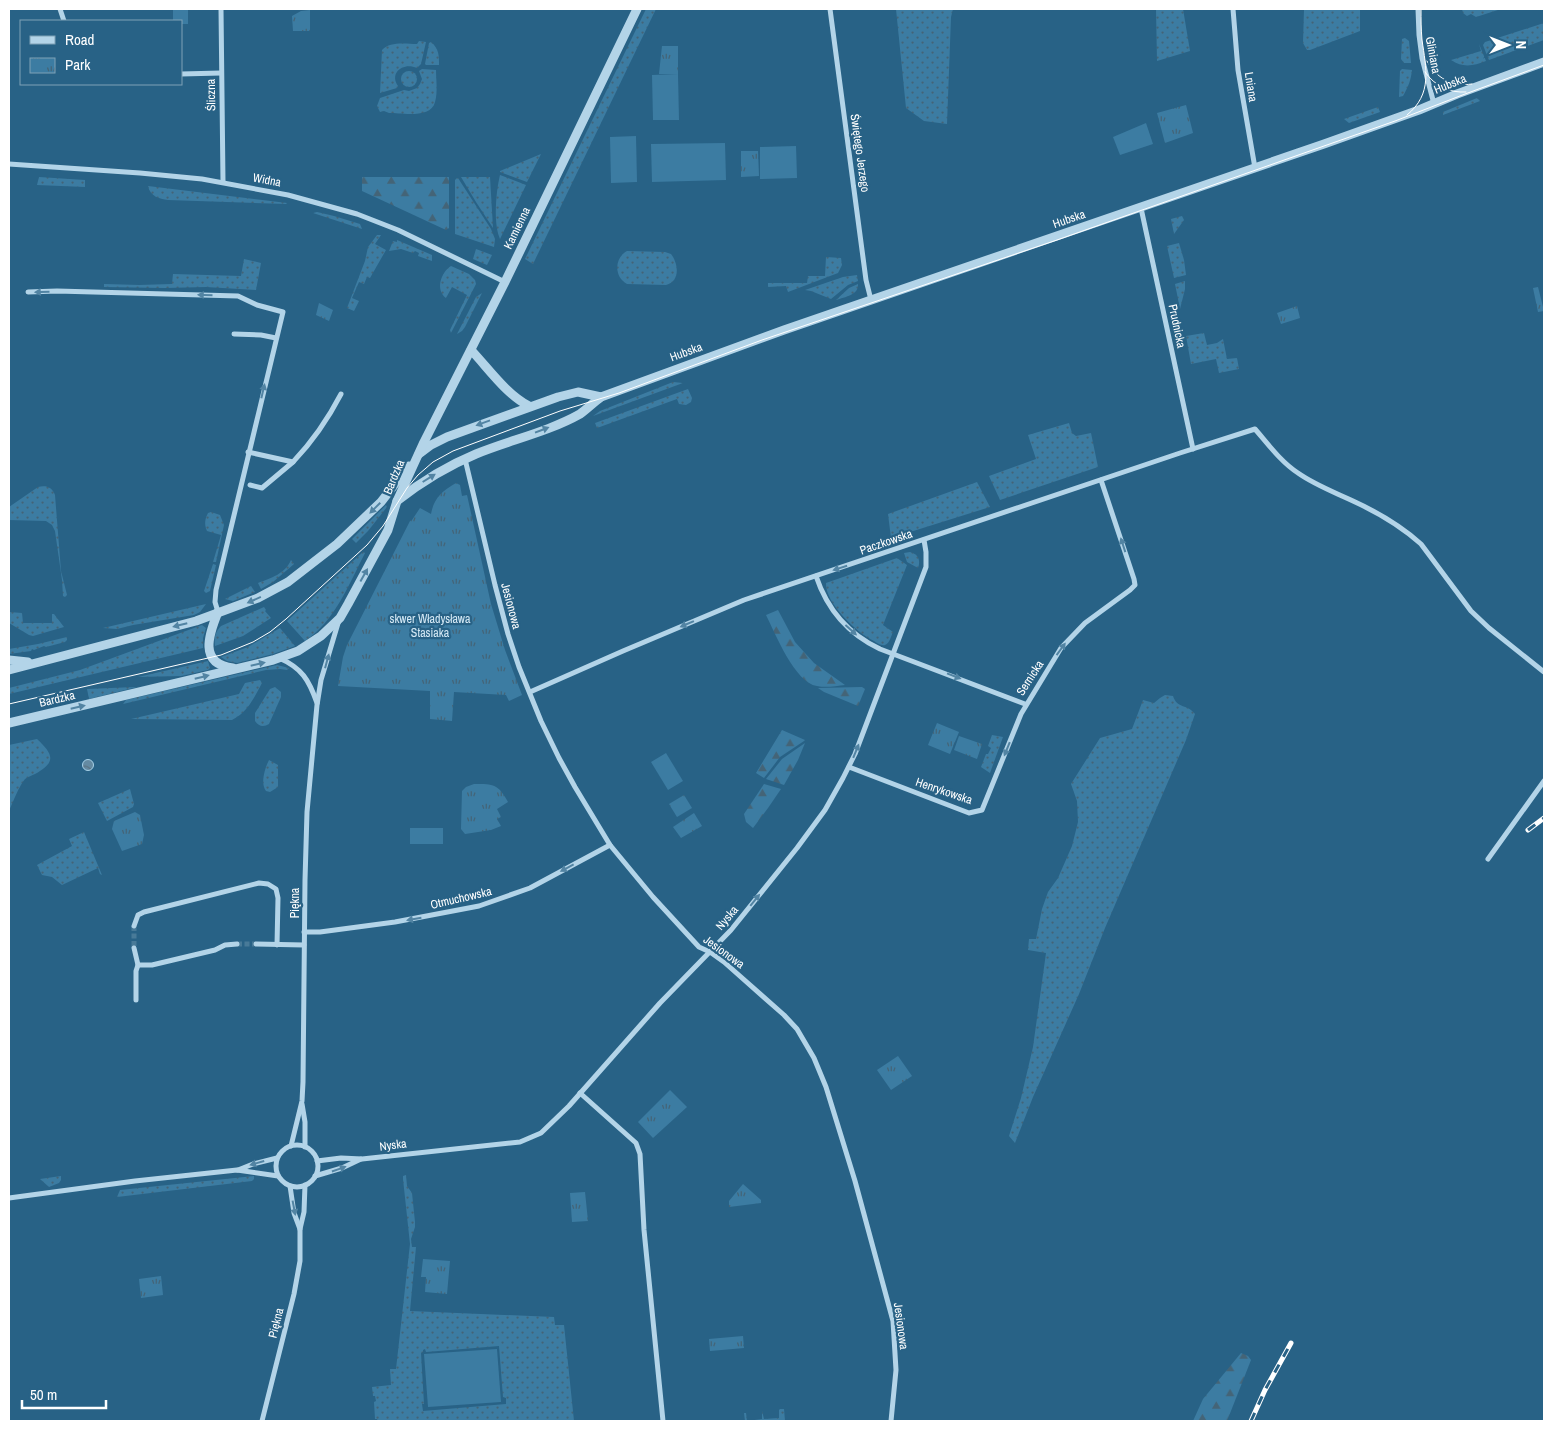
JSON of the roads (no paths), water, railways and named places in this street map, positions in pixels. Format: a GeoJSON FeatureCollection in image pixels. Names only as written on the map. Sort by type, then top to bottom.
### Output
{"type":"FeatureCollection","features":[{"type":"Feature","properties":{"kind":"street","name":"Śliczna"},"geometry":{"type":"LineString","coordinates":[[221,9],[222,182]]}},
{"type":"Feature","properties":{"kind":"street","name":"Kamienna"},"geometry":{"type":"LineString","coordinates":[[417,456],[505,282],[637,9]]}},
{"type":"Feature","properties":{"kind":"street","name":"Świętego Jerzego"},"geometry":{"type":"LineString","coordinates":[[830,9],[866,280],[871,300]]}},
{"type":"Feature","properties":{"kind":"street","name":"Lniana"},"geometry":{"type":"LineString","coordinates":[[1234,9],[1238,70],[1255,168]]}},
{"type":"Feature","properties":{"kind":"street","name":"Gliniana"},"geometry":{"type":"LineString","coordinates":[[1418,9],[1422,58],[1434,104]]}},
{"type":"Feature","properties":{"kind":"street","name":"Hubska"},"geometry":{"type":"LineString","coordinates":[[397,501],[430,477],[465,459],[581,413],[601,397],[775,333],[1255,168],[1434,104],[1544,62]]}},
{"type":"Feature","properties":{"kind":"street"},"geometry":{"type":"LineString","coordinates":[[182,74],[221,73]]}},
{"type":"Feature","properties":{"kind":"street","name":"Widna"},"geometry":{"type":"LineString","coordinates":[[9,164],[149,174],[222,182],[288,195],[356,213],[398,230],[505,282]]}},
{"type":"Feature","properties":{"kind":"street","name":"Prudnicka"},"geometry":{"type":"LineString","coordinates":[[1141,208],[1193,449]]}},
{"type":"Feature","properties":{"kind":"street"},"geometry":{"type":"LineString","coordinates":[[28,292],[57,291],[238,296],[257,305],[283,312],[216,590],[215,597],[218,612],[209,634],[209,650],[214,659],[223,667],[237,669]]}},
{"type":"Feature","properties":{"kind":"street"},"geometry":{"type":"LineString","coordinates":[[234,334],[261,335],[276,338]]}},
{"type":"Feature","properties":{"kind":"street"},"geometry":{"type":"LineString","coordinates":[[471,350],[510,392],[521,402],[529,406]]}},
{"type":"Feature","properties":{"kind":"street"},"geometry":{"type":"LineString","coordinates":[[417,456],[431,445],[447,437],[529,406],[578,392],[601,397]]}},
{"type":"Feature","properties":{"kind":"street"},"geometry":{"type":"LineString","coordinates":[[250,485],[262,488],[293,462],[320,430],[341,394]]}},
{"type":"Feature","properties":{"kind":"street","name":"Paczkowska"},"geometry":{"type":"LineString","coordinates":[[530,692],[744,600],[1255,429],[1282,460],[1296,472],[1313,483],[1359,504],[1399,526],[1421,544],[1471,611],[1489,628],[1544,672]]}},
{"type":"Feature","properties":{"kind":"street"},"geometry":{"type":"LineString","coordinates":[[248,452],[293,462]]}},
{"type":"Feature","properties":{"kind":"street","name":"Bardzka"},"geometry":{"type":"LineString","coordinates":[[9,724],[237,669],[279,658],[303,649],[321,636],[340,618],[384,538],[397,501],[417,456]]}},
{"type":"Feature","properties":{"kind":"street","name":"Bardzka"},"geometry":{"type":"LineString","coordinates":[[9,670],[196,621],[262,596],[288,582],[322,557],[353,530],[381,502],[417,456]]}},
{"type":"Feature","properties":{"kind":"street","name":"Jesionowa"},"geometry":{"type":"LineString","coordinates":[[465,459],[508,634],[541,721],[559,758],[610,845],[653,897],[699,947],[710,952],[768,1000],[797,1029],[826,1086],[856,1181],[893,1321],[896,1370],[891,1421]]}},
{"type":"Feature","properties":{"kind":"street","name":"Sernicka"},"geometry":{"type":"LineString","coordinates":[[816,576],[834,614],[849,630],[868,643],[1025,704],[1066,641],[1085,623],[1135,585],[1101,480]]}},
{"type":"Feature","properties":{"kind":"street","name":"Nyska"},"geometry":{"type":"LineString","coordinates":[[317,1161],[341,1158],[362,1159],[520,1142],[541,1133],[580,1093],[660,1003],[731,930],[825,810],[849,767],[926,567],[924,540]]}},
{"type":"Feature","properties":{"kind":"street","name":"Piękna"},"geometry":{"type":"LineString","coordinates":[[306,1147],[302,1101],[307,812],[317,705],[327,658],[340,618]]}},
{"type":"Feature","properties":{"kind":"street","name":"Piękna"},"geometry":{"type":"LineString","coordinates":[[279,658],[293,664],[301,673],[312,688],[317,705]]}},
{"type":"Feature","properties":{"kind":"street"},"geometry":{"type":"LineString","coordinates":[[9,660],[38,662]]}},
{"type":"Feature","properties":{"kind":"street","name":"Henrykowska"},"geometry":{"type":"LineString","coordinates":[[849,767],[970,813],[982,810],[1025,704]]}},
{"type":"Feature","properties":{"kind":"street"},"geometry":{"type":"LineString","coordinates":[[1488,859],[1544,781]]}},
{"type":"Feature","properties":{"kind":"street","name":"Otmuchowska"},"geometry":{"type":"LineString","coordinates":[[304,932],[320,932],[395,922],[479,906],[530,888],[610,845]]}},
{"type":"Feature","properties":{"kind":"street"},"geometry":{"type":"LineString","coordinates":[[134,926],[138,915],[144,912],[259,884],[268,884],[276,889],[278,898],[277,945]]}},
{"type":"Feature","properties":{"kind":"street"},"geometry":{"type":"LineString","coordinates":[[138,965],[152,965],[215,950],[225,945],[237,944]]}},
{"type":"Feature","properties":{"kind":"street"},"geometry":{"type":"LineString","coordinates":[[256,944],[304,945]]}},
{"type":"Feature","properties":{"kind":"street"},"geometry":{"type":"LineString","coordinates":[[134,948],[138,965],[136,971],[136,1000]]}},
{"type":"Feature","properties":{"kind":"street"},"geometry":{"type":"LineString","coordinates":[[580,1093],[636,1143],[640,1154],[644,1230],[663,1421]]}},
{"type":"Feature","properties":{"kind":"street","name":"Piękna"},"geometry":{"type":"LineString","coordinates":[[291,1146],[302,1101]]}},
{"type":"Feature","properties":{"kind":"street"},"geometry":{"type":"LineString","coordinates":[[299,1145],[306,1147],[314,1154],[317,1161],[318,1166],[315,1176],[310,1183],[305,1185],[298,1187],[290,1186],[278,1176],[277,1158],[282,1151],[291,1146],[299,1145]]}},
{"type":"Feature","properties":{"kind":"street"},"geometry":{"type":"LineString","coordinates":[[9,1198],[237,1170],[277,1158]]}},
{"type":"Feature","properties":{"kind":"street","name":"Nyska"},"geometry":{"type":"LineString","coordinates":[[315,1176],[342,1168],[362,1159]]}},
{"type":"Feature","properties":{"kind":"street"},"geometry":{"type":"LineString","coordinates":[[237,1170],[278,1176]]}},
{"type":"Feature","properties":{"kind":"street","name":"Piękna"},"geometry":{"type":"LineString","coordinates":[[262,1421],[294,1294],[300,1261],[300,1229],[304,1212],[305,1185]]}},
{"type":"Feature","properties":{"kind":"street","name":"Piękna"},"geometry":{"type":"LineString","coordinates":[[290,1186],[294,1213],[300,1229]]}},
{"type":"Feature","properties":{"kind":"water"},"geometry":{"type":"Polygon","coordinates":[[[88,759],[94,765],[88,771],[82,765],[88,759]]]}},
{"type":"Feature","properties":{"kind":"tunnel"},"geometry":{"type":"LineString","coordinates":[[134,926],[134,948]]}},
{"type":"Feature","properties":{"kind":"tunnel"},"geometry":{"type":"LineString","coordinates":[[237,944],[256,944]]}},
{"type":"Feature","properties":{"kind":"tram line"},"geometry":{"type":"LineString","coordinates":[[1407,115],[1421,98],[1426,80],[1421,9]]}},
{"type":"Feature","properties":{"kind":"tram line"},"geometry":{"type":"LineString","coordinates":[[1427,61],[1435,72],[1445,80],[1451,83],[1472,84]]}},
{"type":"Feature","properties":{"kind":"tram line"},"geometry":{"type":"LineString","coordinates":[[9,704],[221,655],[253,642],[270,632],[286,619],[367,545],[383,526],[407,488],[418,475],[433,462],[453,451],[560,411],[619,393],[762,340],[1057,240],[1395,121],[1544,65]]}},
{"type":"Feature","properties":{"kind":"tram line"},"geometry":{"type":"LineString","coordinates":[[1425,72],[1443,88],[1466,92]]}},
{"type":"Feature","properties":{"kind":"railway"},"geometry":{"type":"LineString","coordinates":[[1528,830],[1544,818]]}},
{"type":"Feature","properties":{"kind":"railway"},"geometry":{"type":"LineString","coordinates":[[1251,1421],[1265,1390],[1291,1343]]}},
{"type":"Feature","properties":{"kind":"park label","name":"skwer Władysława Stasiaka"},"geometry":{"type":"Point","coordinates":[430,626]}}]}
